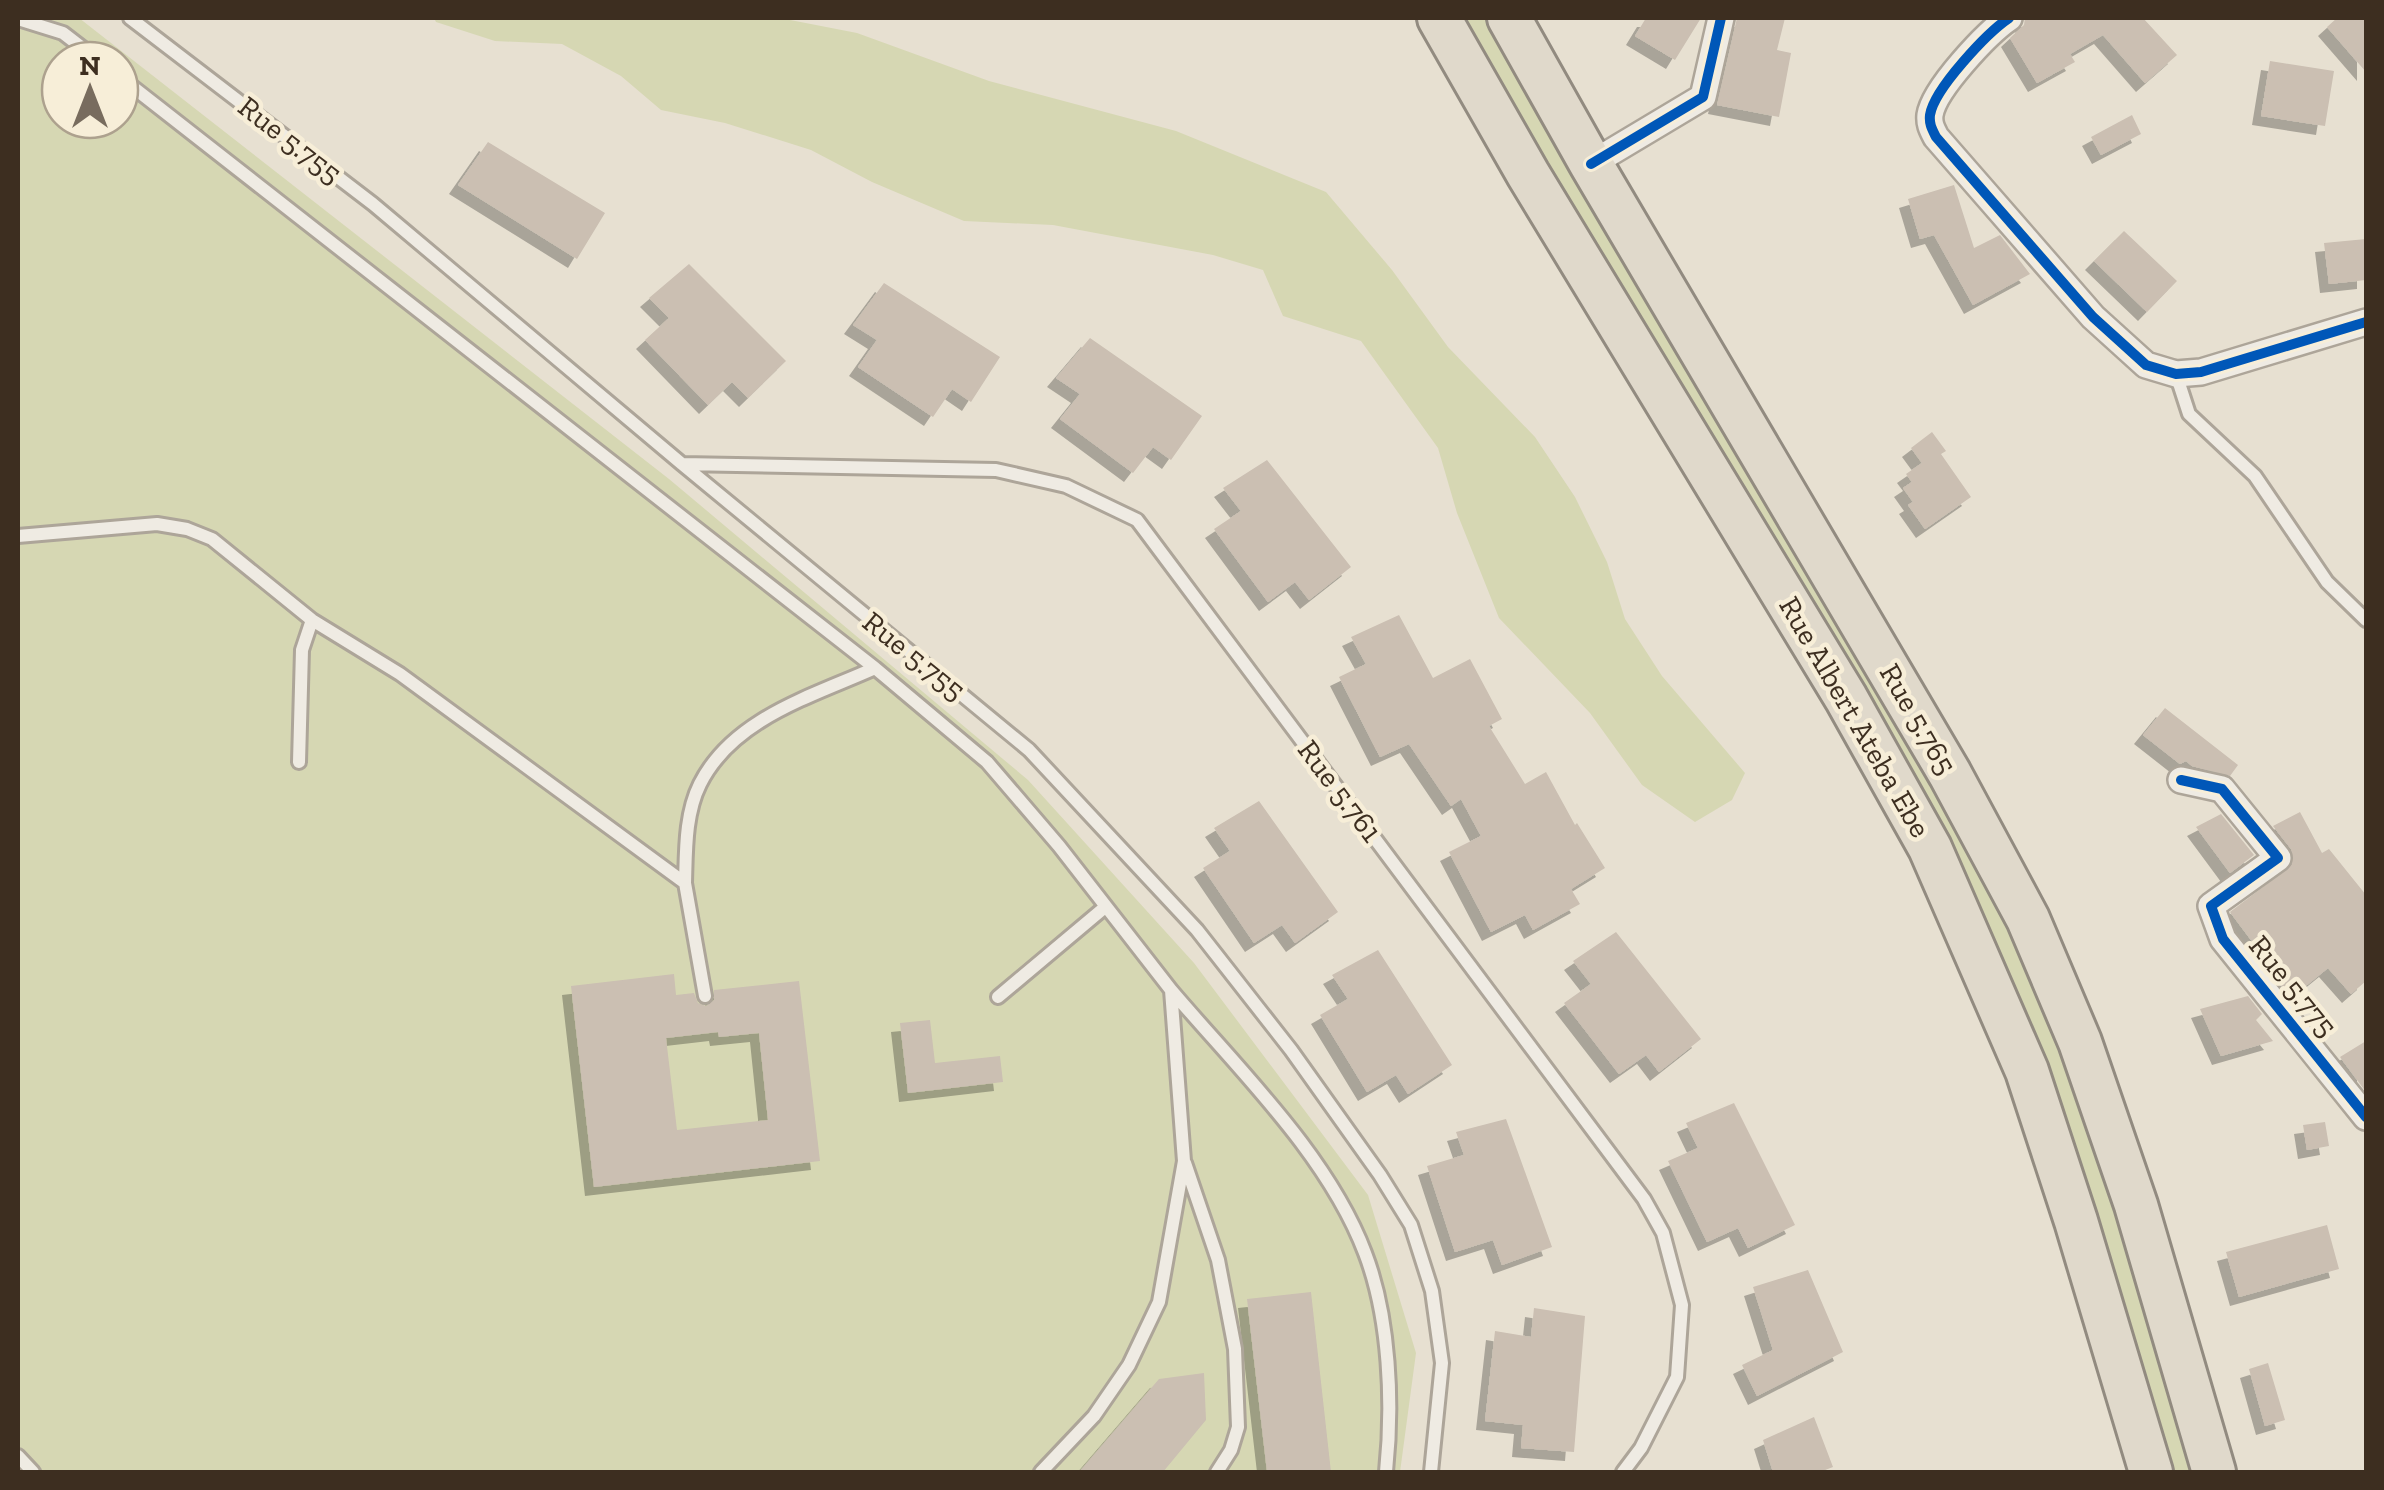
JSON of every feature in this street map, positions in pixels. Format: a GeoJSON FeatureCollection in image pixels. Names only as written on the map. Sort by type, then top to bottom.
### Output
{"type":"FeatureCollection","features":[{"type":"Feature","properties":{"kind":"highway","name":"Rue Albert Ateba Ebe"},"geometry":{"type":"LineString","coordinates":[[1438,18],[1537,190],[1846,698],[1930,848],[2028,1072],[2150,1472]]}},
{"type":"Feature","properties":{"kind":"highway","name":"Rue 5.765"},"geometry":{"type":"LineString","coordinates":[[1510,18],[1950,774],[2028,919],[2080,1042],[2136,1205],[2214,1472]]}},
{"type":"Feature","properties":{"kind":"street"},"geometry":{"type":"LineString","coordinates":[[1592,164],[1703,97],[1721,18]]}},
{"type":"Feature","properties":{"kind":"street"},"geometry":{"type":"LineString","coordinates":[[2008,18],[1936,96],[1930,126],[2094,317],[2146,365],[2176,374],[2232,365],[2366,322]]}},
{"type":"Feature","properties":{"kind":"street","name":"Rue 5.775"},"geometry":{"type":"LineString","coordinates":[[2181,780],[2222,789],[2278,858],[2211,906],[2223,939],[2366,1117]]}},
{"type":"Feature","properties":{"kind":"lane","name":"Rue 5.755"},"geometry":{"type":"LineString","coordinates":[[130,18],[373,204],[1030,750],[1197,930],[1380,1174],[1411,1225],[1432,1291],[1442,1363],[1431,1472]]}},
{"type":"Feature","properties":{"kind":"lane"},"geometry":{"type":"LineString","coordinates":[[18,19],[63,33],[72,40]]}},
{"type":"Feature","properties":{"kind":"lane"},"geometry":{"type":"LineString","coordinates":[[140,94],[876,668],[987,762],[1059,846],[1171,990],[1281,1118],[1339,1198],[1366,1255],[1387,1348],[1390,1434],[1386,1472]]}},
{"type":"Feature","properties":{"kind":"lane"},"geometry":{"type":"LineString","coordinates":[[2176,374],[2189,414],[2255,476],[2328,582],[2366,620]]}},
{"type":"Feature","properties":{"kind":"lane","name":"Rue 5.761"},"geometry":{"type":"LineString","coordinates":[[682,464],[996,470],[1066,486],[1137,520],[1644,1199],[1663,1233],[1682,1305],[1676,1377],[1641,1448],[1624,1472]]}},
{"type":"Feature","properties":{"kind":"lane"},"geometry":{"type":"LineString","coordinates":[[18,536],[157,524],[187,528],[212,539],[312,620],[400,674],[684,883]]}},
{"type":"Feature","properties":{"kind":"lane"},"geometry":{"type":"LineString","coordinates":[[300,762],[302,650],[312,620]]}},
{"type":"Feature","properties":{"kind":"lane"},"geometry":{"type":"LineString","coordinates":[[705,996],[684,883],[688,825],[700,784],[734,739],[772,714],[876,668]]}},
{"type":"Feature","properties":{"kind":"lane"},"geometry":{"type":"LineString","coordinates":[[998,997],[1104,908]]}},
{"type":"Feature","properties":{"kind":"lane"},"geometry":{"type":"LineString","coordinates":[[1040,1472],[1094,1416],[1129,1364],[1159,1302],[1184,1161],[1171,990]]}},
{"type":"Feature","properties":{"kind":"lane"},"geometry":{"type":"LineString","coordinates":[[1184,1161],[1218,1260],[1235,1349],[1238,1427],[1231,1450],[1217,1472]]}},
{"type":"Feature","properties":{"kind":"lane"},"geometry":{"type":"LineString","coordinates":[[18,1456],[33,1472]]}},
{"type":"Feature","properties":{"kind":"green space"},"geometry":{"type":"Polygon","coordinates":[[[18,18],[79,18],[107,40],[40,40],[40,140],[140,140],[140,66],[669,479],[1028,780],[1194,963],[1368,1195],[1416,1353],[1400,1472],[18,1472],[18,18]]]}},
{"type":"Feature","properties":{"kind":"green space"},"geometry":{"type":"Polygon","coordinates":[[[434,18],[780,18],[857,33],[989,81],[1176,131],[1326,192],[1392,270],[1448,347],[1535,437],[1575,497],[1607,562],[1625,619],[1662,676],[1745,773],[1732,800],[1695,822],[1642,785],[1590,713],[1499,618],[1457,513],[1438,448],[1361,341],[1283,316],[1263,270],[1213,255],[1053,225],[964,221],[872,182],[811,150],[725,123],[661,110],[621,76],[562,44],[495,41],[436,22],[434,18]]]}},
{"type":"Feature","properties":{"kind":"green space"},"geometry":{"type":"Polygon","coordinates":[[[1460,18],[1492,18],[2012,914],[2103,1156],[2198,1472],[2168,1472],[2077,1162],[1725,469],[1460,18]]]}},
{"type":"Feature","properties":{"kind":"building"},"geometry":{"type":"Polygon","coordinates":[[[1646,18],[1701,18],[1675,60],[1635,36],[1646,18]]]}},
{"type":"Feature","properties":{"kind":"building"},"geometry":{"type":"Polygon","coordinates":[[[1737,18],[1785,18],[1777,50],[1791,53],[1779,117],[1717,105],[1737,18]]]}},
{"type":"Feature","properties":{"kind":"building"},"geometry":{"type":"Polygon","coordinates":[[[2025,18],[2143,18],[2177,55],[2145,83],[2103,35],[2070,54],[2075,62],[2037,83],[2010,38],[2024,25],[2025,18]]]}},
{"type":"Feature","properties":{"kind":"building"},"geometry":{"type":"Polygon","coordinates":[[[2337,18],[2366,18],[2366,72],[2327,27],[2337,18]]]}},
{"type":"Feature","properties":{"kind":"building"},"geometry":{"type":"Polygon","coordinates":[[[2270,61],[2334,71],[2325,126],[2261,116],[2270,61]]]}},
{"type":"Feature","properties":{"kind":"building"},"geometry":{"type":"Polygon","coordinates":[[[2132,115],[2141,134],[2101,155],[2091,137],[2132,115]]]}},
{"type":"Feature","properties":{"kind":"building"},"geometry":{"type":"Polygon","coordinates":[[[488,142],[605,213],[577,259],[458,185],[488,142]]]}},
{"type":"Feature","properties":{"kind":"building"},"geometry":{"type":"Polygon","coordinates":[[[1954,185],[1974,248],[2000,235],[2030,274],[1973,305],[1934,235],[1920,239],[1908,199],[1954,185]]]}},
{"type":"Feature","properties":{"kind":"building"},"geometry":{"type":"Polygon","coordinates":[[[2124,231],[2177,281],[2147,312],[2094,261],[2124,231]]]}},
{"type":"Feature","properties":{"kind":"building"},"geometry":{"type":"Polygon","coordinates":[[[2366,239],[2366,280],[2329,284],[2324,243],[2366,239]]]}},
{"type":"Feature","properties":{"kind":"building"},"geometry":{"type":"Polygon","coordinates":[[[689,264],[786,361],[748,398],[732,382],[708,405],[645,340],[669,318],[649,298],[689,264]]]}},
{"type":"Feature","properties":{"kind":"building"},"geometry":{"type":"Polygon","coordinates":[[[884,283],[1000,357],[971,402],[952,389],[933,417],[858,367],[877,340],[853,325],[884,283]]]}},
{"type":"Feature","properties":{"kind":"building"},"geometry":{"type":"Polygon","coordinates":[[[1090,338],[1202,416],[1171,460],[1153,447],[1133,473],[1060,419],[1080,394],[1056,378],[1090,338]]]}},
{"type":"Feature","properties":{"kind":"building"},"geometry":{"type":"Polygon","coordinates":[[[1932,432],[1946,451],[1941,454],[1971,497],[1925,529],[1908,505],[1913,502],[1903,488],[1912,482],[1906,474],[1922,463],[1911,448],[1932,432]]]}},
{"type":"Feature","properties":{"kind":"building"},"geometry":{"type":"Polygon","coordinates":[[[1267,460],[1351,567],[1309,600],[1295,582],[1268,602],[1214,529],[1241,511],[1223,488],[1267,460]]]}},
{"type":"Feature","properties":{"kind":"building"},"geometry":{"type":"Polygon","coordinates":[[[1399,615],[1433,678],[1470,659],[1502,719],[1489,726],[1525,784],[1546,772],[1575,825],[1605,868],[1571,889],[1580,904],[1533,930],[1525,915],[1491,932],[1449,852],[1481,836],[1461,799],[1451,806],[1409,744],[1380,757],[1339,677],[1366,664],[1351,637],[1399,615]]]}},
{"type":"Feature","properties":{"kind":"building"},"geometry":{"type":"Polygon","coordinates":[[[2165,708],[2238,765],[2230,776],[2186,761],[2180,764],[2143,735],[2165,708]]]}},
{"type":"Feature","properties":{"kind":"building"},"geometry":{"type":"Polygon","coordinates":[[[1259,801],[1338,912],[1295,943],[1282,925],[1254,943],[1203,868],[1230,851],[1214,828],[1259,801]]]}},
{"type":"Feature","properties":{"kind":"building"},"geometry":{"type":"Polygon","coordinates":[[[2300,812],[2322,853],[2329,849],[2366,895],[2366,981],[2351,994],[2328,968],[2291,998],[2230,912],[2292,865],[2291,849],[2273,826],[2300,812]]]}},
{"type":"Feature","properties":{"kind":"building"},"geometry":{"type":"Polygon","coordinates":[[[2221,814],[2254,855],[2230,873],[2196,827],[2221,814]]]}},
{"type":"Feature","properties":{"kind":"building"},"geometry":{"type":"Polygon","coordinates":[[[1616,932],[1701,1039],[1659,1072],[1646,1055],[1619,1074],[1564,1003],[1591,984],[1573,961],[1616,932]]]}},
{"type":"Feature","properties":{"kind":"building"},"geometry":{"type":"Polygon","coordinates":[[[1378,950],[1452,1065],[1408,1094],[1396,1075],[1367,1092],[1320,1015],[1348,999],[1332,975],[1378,950]]]}},
{"type":"Feature","properties":{"kind":"building"},"geometry":{"type":"Polygon","coordinates":[[[674,974],[676,995],[694,993],[698,1003],[706,1006],[714,1000],[714,990],[799,981],[820,1161],[594,1187],[571,986],[674,974]],[[718,1032],[666,1038],[677,1130],[768,1120],[759,1033],[719,1037],[718,1032]]]}},
{"type":"Feature","properties":{"kind":"building"},"geometry":{"type":"Polygon","coordinates":[[[2248,996],[2262,1014],[2256,1020],[2273,1041],[2221,1056],[2200,1009],[2248,996]]]}},
{"type":"Feature","properties":{"kind":"building"},"geometry":{"type":"Polygon","coordinates":[[[930,1020],[935,1063],[1000,1056],[1003,1082],[908,1093],[900,1023],[930,1020]]]}},
{"type":"Feature","properties":{"kind":"building"},"geometry":{"type":"Polygon","coordinates":[[[2366,1041],[2366,1092],[2340,1057],[2366,1041]]]}},
{"type":"Feature","properties":{"kind":"building"},"geometry":{"type":"Polygon","coordinates":[[[1734,1103],[1795,1225],[1748,1248],[1738,1228],[1707,1242],[1668,1161],[1698,1148],[1686,1123],[1734,1103]]]}},
{"type":"Feature","properties":{"kind":"building"},"geometry":{"type":"Polygon","coordinates":[[[1506,1119],[1552,1247],[1502,1265],[1493,1240],[1455,1252],[1427,1166],[1464,1155],[1456,1132],[1506,1119]]]}},
{"type":"Feature","properties":{"kind":"building"},"geometry":{"type":"Polygon","coordinates":[[[2325,1122],[2329,1146],[2307,1150],[2303,1125],[2325,1122]]]}},
{"type":"Feature","properties":{"kind":"building"},"geometry":{"type":"Polygon","coordinates":[[[2327,1225],[2339,1269],[2239,1297],[2226,1252],[2327,1225]]]}},
{"type":"Feature","properties":{"kind":"building"},"geometry":{"type":"Polygon","coordinates":[[[1808,1270],[1843,1352],[1757,1396],[1742,1365],[1773,1350],[1753,1287],[1808,1270]]]}},
{"type":"Feature","properties":{"kind":"building"},"geometry":{"type":"Polygon","coordinates":[[[1311,1292],[1331,1472],[1267,1472],[1247,1299],[1311,1292]]]}},
{"type":"Feature","properties":{"kind":"building"},"geometry":{"type":"Polygon","coordinates":[[[1534,1308],[1585,1316],[1574,1452],[1521,1448],[1523,1425],[1485,1421],[1495,1331],[1531,1337],[1534,1308]]]}},
{"type":"Feature","properties":{"kind":"building"},"geometry":{"type":"Polygon","coordinates":[[[2268,1363],[2285,1420],[2265,1426],[2249,1369],[2268,1363]]]}},
{"type":"Feature","properties":{"kind":"building"},"geometry":{"type":"Polygon","coordinates":[[[1204,1373],[1206,1420],[1163,1472],[1079,1472],[1159,1379],[1204,1373]]]}},
{"type":"Feature","properties":{"kind":"building"},"geometry":{"type":"Polygon","coordinates":[[[1814,1417],[1833,1467],[1820,1472],[1773,1472],[1763,1440],[1814,1417]]]}},
{"type":"Feature","properties":{"kind":"cycle path"},"geometry":{"type":"LineString","coordinates":[[1591,164],[1703,97],[1721,18]]}},
{"type":"Feature","properties":{"kind":"cycle path"},"geometry":{"type":"LineString","coordinates":[[2009,18],[1975,48],[1941,91],[1930,115],[1932,129],[2093,317],[2146,365],[2176,374],[2201,372],[2366,322]]}},
{"type":"Feature","properties":{"kind":"cycle path"},"geometry":{"type":"LineString","coordinates":[[2181,780],[2222,789],[2278,858],[2211,906],[2223,939],[2366,1117]]}}]}
